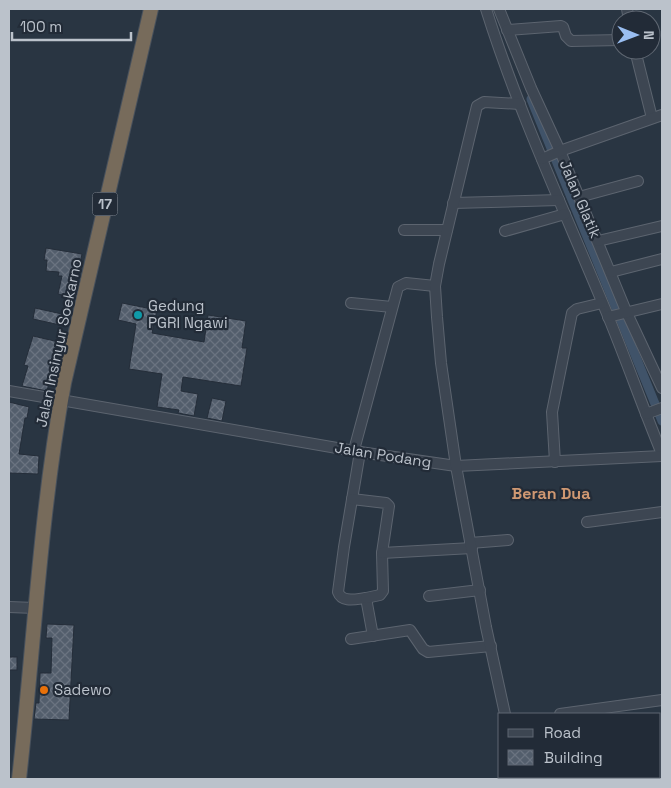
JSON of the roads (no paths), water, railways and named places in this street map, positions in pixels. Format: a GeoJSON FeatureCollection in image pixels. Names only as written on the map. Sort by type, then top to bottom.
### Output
{"type":"FeatureCollection","features":[{"type":"Feature","properties":{"kind":"highway","name":"Jalan Insinyur Soekarno"},"geometry":{"type":"LineString","coordinates":[[19,779],[35,608],[61,400],[151,9]]}},
{"type":"Feature","properties":{"kind":"street"},"geometry":{"type":"LineString","coordinates":[[486,9],[503,35],[524,90],[520,104],[552,155],[558,200],[602,303],[617,314],[654,411],[662,455]]}},
{"type":"Feature","properties":{"kind":"street","name":"Jalan Glatik"},"geometry":{"type":"LineString","coordinates":[[499,9],[503,35],[524,90],[552,155],[579,197],[611,272],[617,314],[662,388]]}},
{"type":"Feature","properties":{"kind":"street"},"geometry":{"type":"LineString","coordinates":[[503,35],[560,26],[563,27],[571,42],[611,40]]}},
{"type":"Feature","properties":{"kind":"street"},"geometry":{"type":"LineString","coordinates":[[552,155],[657,116],[638,60]]}},
{"type":"Feature","properties":{"kind":"street"},"geometry":{"type":"LineString","coordinates":[[505,713],[456,466],[441,362],[436,286],[446,230],[476,106],[484,102],[520,104]]}},
{"type":"Feature","properties":{"kind":"street"},"geometry":{"type":"LineString","coordinates":[[579,197],[638,181]]}},
{"type":"Feature","properties":{"kind":"street"},"geometry":{"type":"LineString","coordinates":[[454,203],[558,200]]}},
{"type":"Feature","properties":{"kind":"street"},"geometry":{"type":"LineString","coordinates":[[505,231],[565,214]]}},
{"type":"Feature","properties":{"kind":"street"},"geometry":{"type":"LineString","coordinates":[[598,241],[662,226]]}},
{"type":"Feature","properties":{"kind":"street"},"geometry":{"type":"LineString","coordinates":[[404,230],[446,230]]}},
{"type":"Feature","properties":{"kind":"street"},"geometry":{"type":"LineString","coordinates":[[611,272],[662,259]]}},
{"type":"Feature","properties":{"kind":"street"},"geometry":{"type":"LineString","coordinates":[[352,499],[386,503],[389,506],[382,553],[384,591],[380,595],[344,600],[338,592],[357,451],[398,287],[403,283],[436,286]]}},
{"type":"Feature","properties":{"kind":"street"},"geometry":{"type":"LineString","coordinates":[[351,303],[392,308]]}},
{"type":"Feature","properties":{"kind":"street"},"geometry":{"type":"LineString","coordinates":[[555,462],[552,412],[572,313],[577,309],[602,303]]}},
{"type":"Feature","properties":{"kind":"street"},"geometry":{"type":"LineString","coordinates":[[617,314],[662,304]]}},
{"type":"Feature","properties":{"kind":"street","name":"Jalan Podang"},"geometry":{"type":"LineString","coordinates":[[9,390],[357,451],[456,466],[662,455]]}},
{"type":"Feature","properties":{"kind":"street"},"geometry":{"type":"LineString","coordinates":[[587,522],[662,512]]}},
{"type":"Feature","properties":{"kind":"street"},"geometry":{"type":"LineString","coordinates":[[382,553],[471,546],[508,540]]}},
{"type":"Feature","properties":{"kind":"street"},"geometry":{"type":"LineString","coordinates":[[429,596],[480,590]]}},
{"type":"Feature","properties":{"kind":"street"},"geometry":{"type":"LineString","coordinates":[[366,598],[373,636]]}},
{"type":"Feature","properties":{"kind":"street"},"geometry":{"type":"LineString","coordinates":[[9,606],[35,608]]}},
{"type":"Feature","properties":{"kind":"street"},"geometry":{"type":"LineString","coordinates":[[350,639],[410,630],[423,649],[428,652],[491,646]]}},
{"type":"Feature","properties":{"kind":"street"},"geometry":{"type":"LineString","coordinates":[[577,713],[612,711],[662,700]]}},
{"type":"Feature","properties":{"kind":"waterway"},"geometry":{"type":"LineString","coordinates":[[531,99],[662,421]]}},
{"type":"Feature","properties":{"kind":"place","name":"Gedung PGRI Ngawi"},"geometry":{"type":"Point","coordinates":[138,315]}},
{"type":"Feature","properties":{"kind":"place","name":"Sadewo"},"geometry":{"type":"Point","coordinates":[44,690]}},
{"type":"Feature","properties":{"kind":"district","name":"Beran Dua"},"geometry":{"type":"Point","coordinates":[551,493]}}]}
